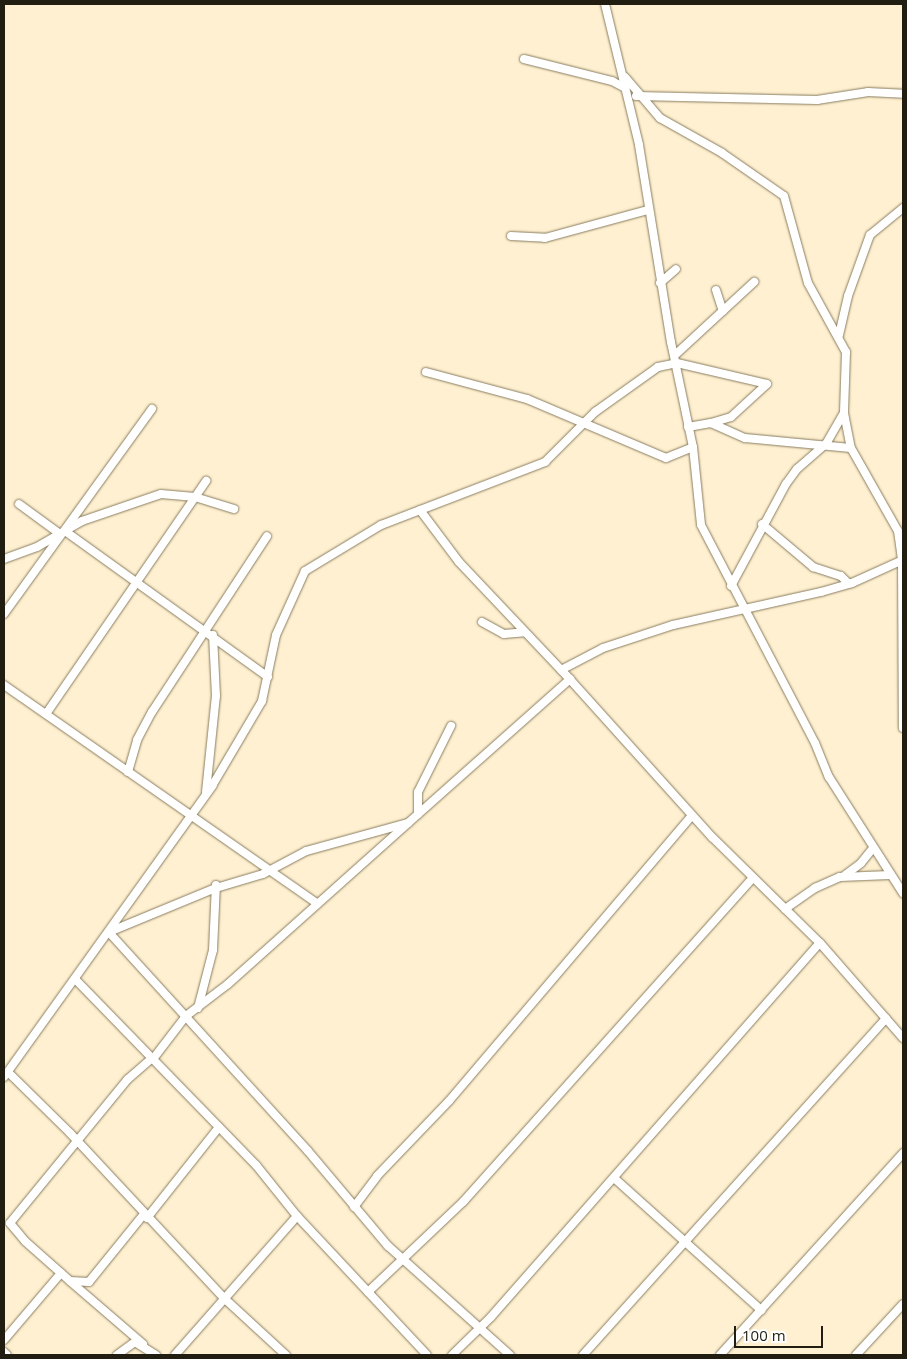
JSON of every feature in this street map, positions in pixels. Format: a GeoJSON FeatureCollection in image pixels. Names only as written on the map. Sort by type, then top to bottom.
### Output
{"type":"FeatureCollection","features":[{"type":"Feature","properties":{"kind":"street"},"geometry":{"type":"LineString","coordinates":[[605,4],[624,76],[660,283],[693,448],[701,525],[742,608],[806,726],[829,776],[903,893]]}},
{"type":"Feature","properties":{"kind":"street"},"geometry":{"type":"LineString","coordinates":[[524,59],[612,81],[625,88]]}},
{"type":"Feature","properties":{"kind":"street"},"geometry":{"type":"LineString","coordinates":[[624,76],[639,96],[660,118],[729,158],[784,196],[808,283],[846,352],[844,413],[851,448],[898,531],[902,560],[903,728]]}},
{"type":"Feature","properties":{"kind":"street"},"geometry":{"type":"LineString","coordinates":[[628,98],[691,95],[817,100],[868,92],[903,94]]}},
{"type":"Feature","properties":{"kind":"street"},"geometry":{"type":"LineString","coordinates":[[838,335],[848,296],[870,235],[903,208]]}},
{"type":"Feature","properties":{"kind":"street"},"geometry":{"type":"LineString","coordinates":[[511,236],[545,238],[648,210]]}},
{"type":"Feature","properties":{"kind":"street"},"geometry":{"type":"LineString","coordinates":[[660,283],[676,269]]}},
{"type":"Feature","properties":{"kind":"street"},"geometry":{"type":"LineString","coordinates":[[286,1355],[225,1299],[78,1142],[6,1074],[206,795],[262,701],[276,635],[304,571],[381,525],[545,462],[583,422],[652,371],[676,359],[754,282]]}},
{"type":"Feature","properties":{"kind":"street"},"geometry":{"type":"LineString","coordinates":[[716,290],[723,311]]}},
{"type":"Feature","properties":{"kind":"street"},"geometry":{"type":"LineString","coordinates":[[676,359],[767,384],[730,417],[712,423],[688,427]]}},
{"type":"Feature","properties":{"kind":"street"},"geometry":{"type":"LineString","coordinates":[[426,372],[527,399],[666,458],[693,448]]}},
{"type":"Feature","properties":{"kind":"street"},"geometry":{"type":"LineString","coordinates":[[4,614],[152,409]]}},
{"type":"Feature","properties":{"kind":"street"},"geometry":{"type":"LineString","coordinates":[[732,586],[762,524],[797,469],[826,444],[844,413]]}},
{"type":"Feature","properties":{"kind":"street"},"geometry":{"type":"LineString","coordinates":[[712,423],[745,438],[826,444],[851,448]]}},
{"type":"Feature","properties":{"kind":"street"},"geometry":{"type":"LineString","coordinates":[[46,714],[206,481]]}},
{"type":"Feature","properties":{"kind":"street"},"geometry":{"type":"LineString","coordinates":[[4,559],[37,547],[82,521],[161,494],[195,497],[234,509]]}},
{"type":"Feature","properties":{"kind":"street"},"geometry":{"type":"LineString","coordinates":[[19,504],[210,633],[268,677]]}},
{"type":"Feature","properties":{"kind":"street"},"geometry":{"type":"LineString","coordinates":[[420,510],[459,562],[570,679],[692,815],[820,943],[903,1038]]}},
{"type":"Feature","properties":{"kind":"street"},"geometry":{"type":"LineString","coordinates":[[762,524],[813,567],[841,576],[849,584]]}},
{"type":"Feature","properties":{"kind":"street"},"geometry":{"type":"LineString","coordinates":[[128,772],[137,740],[152,712],[210,633],[267,536]]}},
{"type":"Feature","properties":{"kind":"street"},"geometry":{"type":"LineString","coordinates":[[560,670],[616,643],[742,608],[849,584],[902,560]]}},
{"type":"Feature","properties":{"kind":"street"},"geometry":{"type":"LineString","coordinates":[[482,622],[504,634],[525,632]]}},
{"type":"Feature","properties":{"kind":"street"},"geometry":{"type":"LineString","coordinates":[[206,795],[216,696],[210,633]]}},
{"type":"Feature","properties":{"kind":"street"},"geometry":{"type":"LineString","coordinates":[[156,1355],[61,1273],[10,1223],[128,1079],[153,1058],[186,1016],[198,1008],[570,679]]}},
{"type":"Feature","properties":{"kind":"street"},"geometry":{"type":"LineString","coordinates":[[4,685],[316,903]]}},
{"type":"Feature","properties":{"kind":"street"},"geometry":{"type":"LineString","coordinates":[[418,814],[418,792],[451,726]]}},
{"type":"Feature","properties":{"kind":"street"},"geometry":{"type":"LineString","coordinates":[[354,1207],[376,1176],[448,1101],[692,815]]}},
{"type":"Feature","properties":{"kind":"street"},"geometry":{"type":"LineString","coordinates":[[109,932],[216,886],[269,871],[306,852],[408,823]]}},
{"type":"Feature","properties":{"kind":"street"},"geometry":{"type":"LineString","coordinates":[[785,909],[815,888],[851,872],[873,848]]}},
{"type":"Feature","properties":{"kind":"street"},"geometry":{"type":"LineString","coordinates":[[840,878],[890,875]]}},
{"type":"Feature","properties":{"kind":"street"},"geometry":{"type":"LineString","coordinates":[[368,1292],[405,1260],[463,1202],[753,878]]}},
{"type":"Feature","properties":{"kind":"street"},"geometry":{"type":"LineString","coordinates":[[198,1008],[213,950],[216,886]]}},
{"type":"Feature","properties":{"kind":"street"},"geometry":{"type":"LineString","coordinates":[[109,932],[186,1016],[354,1207],[405,1260],[510,1355]]}},
{"type":"Feature","properties":{"kind":"street"},"geometry":{"type":"LineString","coordinates":[[452,1355],[480,1327],[614,1178],[820,943]]}},
{"type":"Feature","properties":{"kind":"street"},"geometry":{"type":"LineString","coordinates":[[75,979],[256,1165],[297,1216],[427,1355]]}},
{"type":"Feature","properties":{"kind":"street"},"geometry":{"type":"LineString","coordinates":[[583,1355],[886,1018]]}},
{"type":"Feature","properties":{"kind":"street"},"geometry":{"type":"LineString","coordinates":[[89,1298],[89,1282],[219,1127]]}},
{"type":"Feature","properties":{"kind":"street"},"geometry":{"type":"LineString","coordinates":[[720,1355],[903,1153]]}},
{"type":"Feature","properties":{"kind":"street"},"geometry":{"type":"LineString","coordinates":[[614,1178],[761,1310]]}},
{"type":"Feature","properties":{"kind":"street"},"geometry":{"type":"LineString","coordinates":[[175,1355],[297,1216]]}},
{"type":"Feature","properties":{"kind":"street"},"geometry":{"type":"LineString","coordinates":[[4,1340],[61,1273]]}},
{"type":"Feature","properties":{"kind":"street"},"geometry":{"type":"LineString","coordinates":[[70,1281],[89,1282]]}},
{"type":"Feature","properties":{"kind":"street"},"geometry":{"type":"LineString","coordinates":[[856,1355],[903,1304]]}},
{"type":"Feature","properties":{"kind":"street"},"geometry":{"type":"LineString","coordinates":[[117,1355],[135,1342],[143,1344]]}},
{"type":"Feature","properties":{"kind":"street"},"geometry":{"type":"LineString","coordinates":[[4,1352],[7,1355]]}}]}
